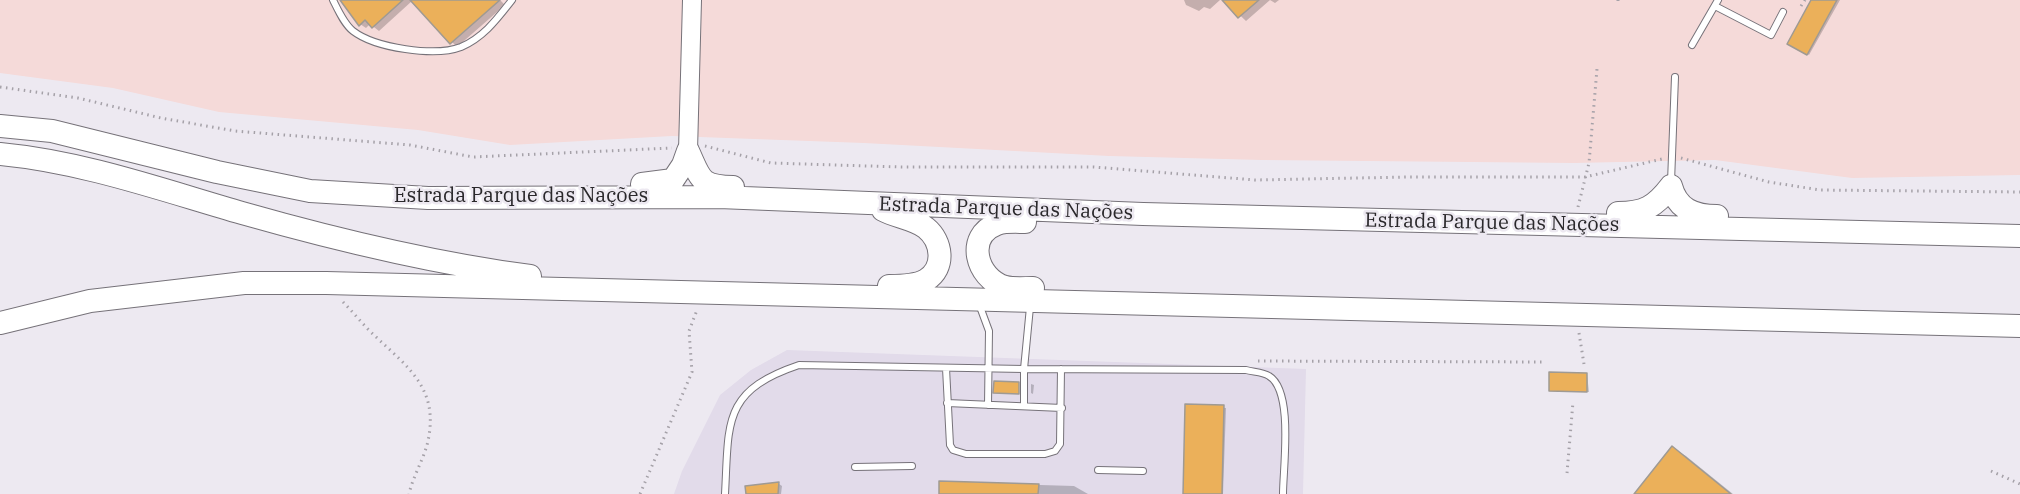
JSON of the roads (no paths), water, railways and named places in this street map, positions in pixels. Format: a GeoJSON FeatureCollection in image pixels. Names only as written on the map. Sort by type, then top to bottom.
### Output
{"type":"FeatureCollection","features":[{"type":"Feature","properties":{"kind":"highway","name":"Estrada Parque das Nações"},"geometry":{"type":"LineString","coordinates":[[0,126],[52,131],[218,172],[310,190],[428,198],[708,197],[1143,214],[2020,236]]}},
{"type":"Feature","properties":{"kind":"highway"},"geometry":{"type":"LineString","coordinates":[[504,197],[519,186],[544,182],[664,183],[673,180],[679,172],[689,148]]}},
{"type":"Feature","properties":{"kind":"highway"},"geometry":{"type":"LineString","coordinates":[[689,148],[700,178],[707,184],[854,191],[893,215],[924,226],[936,238],[940,255],[936,269],[927,280],[895,286],[781,286],[766,293]]}},
{"type":"Feature","properties":{"kind":"highway"},"geometry":{"type":"LineString","coordinates":[[0,154],[59,161],[117,175],[293,227],[394,252],[486,270],[627,291]]}},
{"type":"Feature","properties":{"kind":"highway"},"geometry":{"type":"LineString","coordinates":[[1515,224],[1550,215],[1644,212],[1661,199],[1671,186]]}},
{"type":"Feature","properties":{"kind":"highway"},"geometry":{"type":"LineString","coordinates":[[1671,186],[1674,199],[1687,211],[1701,216],[1758,218],[1810,229]]}},
{"type":"Feature","properties":{"kind":"highway"},"geometry":{"type":"LineString","coordinates":[[1143,214],[1087,222],[998,223],[986,231],[977,248],[979,265],[988,278],[1005,287],[1111,293],[1156,306]]}},
{"type":"Feature","properties":{"kind":"highway"},"geometry":{"type":"LineString","coordinates":[[1954,234],[1987,244],[2020,249]]}},
{"type":"Feature","properties":{"kind":"highway"},"geometry":{"type":"LineString","coordinates":[[0,323],[101,300],[244,283],[326,283],[704,294],[766,293],[1030,303],[2020,326]]}},
{"type":"Feature","properties":{"kind":"highway"},"geometry":{"type":"LineString","coordinates":[[1925,323],[1945,315],[2020,315]]}},
{"type":"Feature","properties":{"kind":"street"},"geometry":{"type":"LineString","coordinates":[[689,148],[692,0]]}},
{"type":"Feature","properties":{"kind":"lane"},"geometry":{"type":"LineString","coordinates":[[333,0],[352,30],[368,40],[386,46],[432,51],[460,47],[477,38],[495,23],[512,0]]}},
{"type":"Feature","properties":{"kind":"lane"},"geometry":{"type":"LineString","coordinates":[[1692,45],[1717,3],[1771,35],[1783,12]]}},
{"type":"Feature","properties":{"kind":"lane"},"geometry":{"type":"LineString","coordinates":[[1671,186],[1675,77]]}},
{"type":"Feature","properties":{"kind":"lane"},"geometry":{"type":"LineString","coordinates":[[978,301],[986,315],[989,331],[988,405]]}},
{"type":"Feature","properties":{"kind":"lane"},"geometry":{"type":"LineString","coordinates":[[1024,406],[1024,369],[1030,303]]}},
{"type":"Feature","properties":{"kind":"lane"},"geometry":{"type":"LineString","coordinates":[[725,494],[728,443],[733,412],[748,390],[770,374],[799,365],[989,370],[1246,370],[1268,375],[1281,390],[1284,409],[1283,494]]}},
{"type":"Feature","properties":{"kind":"lane"},"geometry":{"type":"LineString","coordinates":[[946,368],[950,445],[953,450],[966,454],[1045,454],[1055,451],[1060,444],[1061,369]]}},
{"type":"Feature","properties":{"kind":"lane"},"geometry":{"type":"LineString","coordinates":[[947,403],[1062,408]]}},
{"type":"Feature","properties":{"kind":"lane"},"geometry":{"type":"LineString","coordinates":[[855,466],[912,466]]}},
{"type":"Feature","properties":{"kind":"lane"},"geometry":{"type":"LineString","coordinates":[[1098,470],[1143,471]]}}]}
